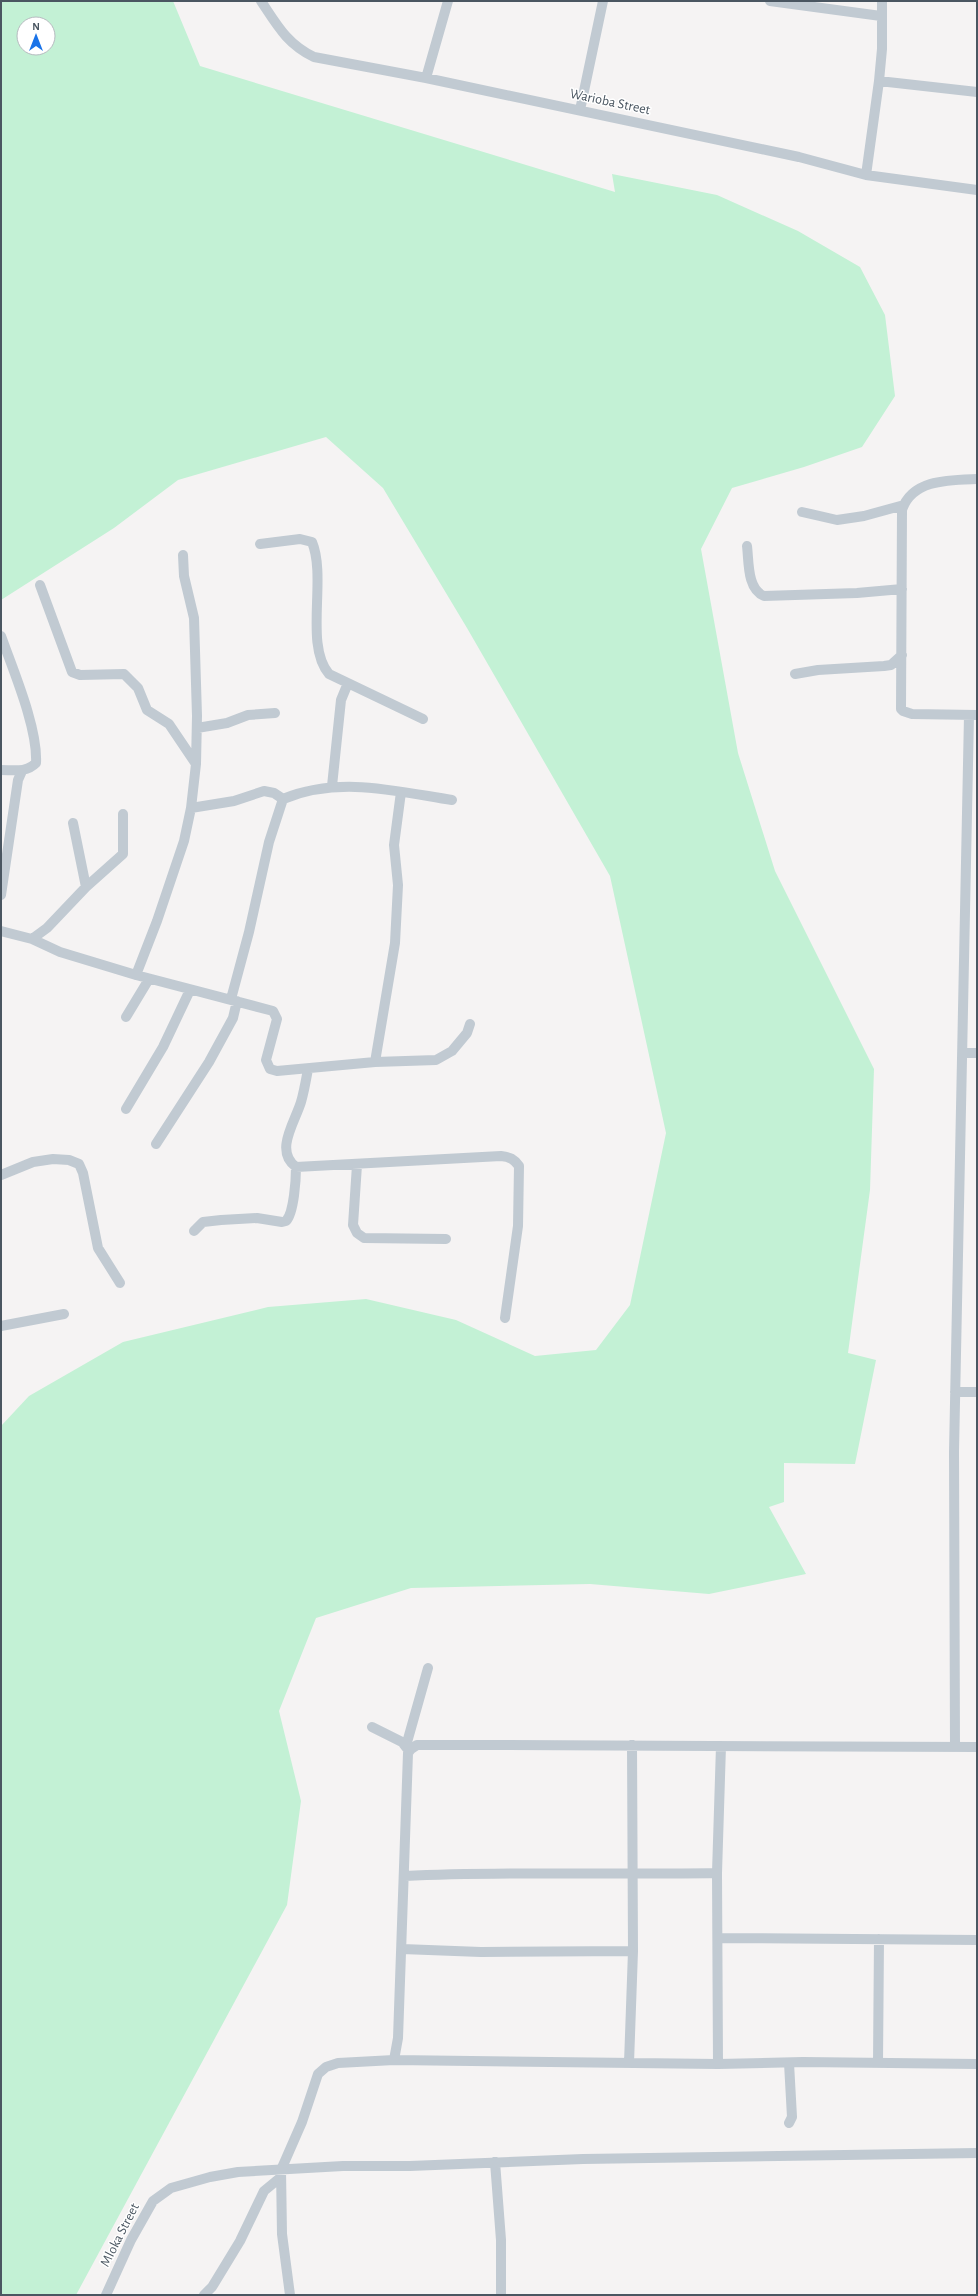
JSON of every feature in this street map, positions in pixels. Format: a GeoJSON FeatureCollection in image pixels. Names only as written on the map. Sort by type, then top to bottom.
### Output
{"type":"FeatureCollection","features":[{"type":"Feature","properties":{"kind":"street","name":"Warioba Street"},"geometry":{"type":"LineString","coordinates":[[261,1],[288,40],[298,49],[314,57],[426,78],[800,157],[866,175],[977,190]]}},
{"type":"Feature","properties":{"kind":"street"},"geometry":{"type":"LineString","coordinates":[[426,78],[448,1]]}},
{"type":"Feature","properties":{"kind":"street"},"geometry":{"type":"LineString","coordinates":[[580,110],[603,1]]}},
{"type":"Feature","properties":{"kind":"street"},"geometry":{"type":"LineString","coordinates":[[770,1],[881,16]]}},
{"type":"Feature","properties":{"kind":"street"},"geometry":{"type":"LineString","coordinates":[[866,175],[882,49],[882,1]]}},
{"type":"Feature","properties":{"kind":"street"},"geometry":{"type":"LineString","coordinates":[[879,81],[977,92]]}},
{"type":"Feature","properties":{"kind":"street"},"geometry":{"type":"LineString","coordinates":[[955,1747],[955,1392],[973,715],[912,714],[902,712],[902,589],[904,505],[912,492],[939,481],[977,479]]}},
{"type":"Feature","properties":{"kind":"street"},"geometry":{"type":"LineString","coordinates":[[802,512],[837,520],[864,516],[904,505]]}},
{"type":"Feature","properties":{"kind":"street"},"geometry":{"type":"LineString","coordinates":[[260,544],[300,539],[312,542],[316,559],[320,659],[329,674],[423,719]]}},
{"type":"Feature","properties":{"kind":"street"},"geometry":{"type":"LineString","coordinates":[[747,546],[752,584],[757,591],[764,596],[803,596],[902,589]]}},
{"type":"Feature","properties":{"kind":"street"},"geometry":{"type":"LineString","coordinates":[[136,975],[157,921],[184,841],[191,808],[196,764],[194,618],[184,576],[183,555]]}},
{"type":"Feature","properties":{"kind":"street"},"geometry":{"type":"LineString","coordinates":[[40,585],[72,672],[80,675],[124,674],[138,688],[147,710],[170,724],[196,764]]}},
{"type":"Feature","properties":{"kind":"street"},"geometry":{"type":"LineString","coordinates":[[1,636],[23,697],[36,743],[36,763],[31,768],[22,771],[1,770]]}},
{"type":"Feature","properties":{"kind":"street"},"geometry":{"type":"LineString","coordinates":[[795,674],[818,670],[884,666],[891,664],[902,655]]}},
{"type":"Feature","properties":{"kind":"street"},"geometry":{"type":"LineString","coordinates":[[332,786],[341,700],[348,683]]}},
{"type":"Feature","properties":{"kind":"street"},"geometry":{"type":"LineString","coordinates":[[196,728],[227,724],[248,715],[275,713]]}},
{"type":"Feature","properties":{"kind":"street"},"geometry":{"type":"LineString","coordinates":[[1,895],[18,780],[22,771]]}},
{"type":"Feature","properties":{"kind":"street"},"geometry":{"type":"LineString","coordinates":[[191,808],[234,801],[264,791],[274,793],[283,799],[332,786],[363,786],[452,800]]}},
{"type":"Feature","properties":{"kind":"street"},"geometry":{"type":"LineString","coordinates":[[375,1062],[393,961],[398,885],[394,845],[401,792]]}},
{"type":"Feature","properties":{"kind":"street"},"geometry":{"type":"LineString","coordinates":[[156,1144],[209,1062],[233,1018],[234,1000],[269,842],[283,799]]}},
{"type":"Feature","properties":{"kind":"street"},"geometry":{"type":"LineString","coordinates":[[32,939],[47,928],[86,887],[123,854],[123,814]]}},
{"type":"Feature","properties":{"kind":"street"},"geometry":{"type":"LineString","coordinates":[[73,823],[86,887]]}},
{"type":"Feature","properties":{"kind":"street"},"geometry":{"type":"LineString","coordinates":[[1,931],[32,939],[60,952],[149,979],[266,1008],[275,1014],[277,1019],[266,1060],[270,1069],[308,1069],[375,1062],[436,1060],[445,1057],[460,1042],[470,1024]]}},
{"type":"Feature","properties":{"kind":"street"},"geometry":{"type":"LineString","coordinates":[[126,1017],[149,979]]}},
{"type":"Feature","properties":{"kind":"street"},"geometry":{"type":"LineString","coordinates":[[126,1109],[163,1047],[190,990]]}},
{"type":"Feature","properties":{"kind":"street"},"geometry":{"type":"LineString","coordinates":[[963,1053],[977,1053]]}},
{"type":"Feature","properties":{"kind":"street"},"geometry":{"type":"LineString","coordinates":[[308,1069],[301,1102],[287,1139],[286,1155],[288,1160],[296,1167],[357,1165],[501,1156],[509,1157],[516,1161],[518,1166],[518,1226],[505,1318]]}},
{"type":"Feature","properties":{"kind":"street"},"geometry":{"type":"LineString","coordinates":[[1,1175],[33,1162],[69,1160],[79,1164],[83,1173],[98,1248],[120,1283]]}},
{"type":"Feature","properties":{"kind":"street"},"geometry":{"type":"LineString","coordinates":[[357,1165],[353,1225],[357,1232],[364,1238],[446,1239]]}},
{"type":"Feature","properties":{"kind":"street"},"geometry":{"type":"LineString","coordinates":[[194,1231],[203,1222],[221,1220],[258,1218],[282,1222],[286,1221],[291,1212],[296,1180],[296,1167]]}},
{"type":"Feature","properties":{"kind":"street"},"geometry":{"type":"LineString","coordinates":[[1,1326],[64,1314]]}},
{"type":"Feature","properties":{"kind":"street"},"geometry":{"type":"LineString","coordinates":[[955,1392],[977,1392]]}},
{"type":"Feature","properties":{"kind":"street"},"geometry":{"type":"LineString","coordinates":[[394,2060],[398,2038],[402,1949],[408,1748],[428,1668]]}},
{"type":"Feature","properties":{"kind":"street"},"geometry":{"type":"LineString","coordinates":[[372,1727],[397,1739],[408,1748]]}},
{"type":"Feature","properties":{"kind":"street"},"geometry":{"type":"LineString","coordinates":[[408,1748],[417,1745],[977,1747]]}},
{"type":"Feature","properties":{"kind":"street"},"geometry":{"type":"LineString","coordinates":[[629,2063],[633,1874],[632,1745]]}},
{"type":"Feature","properties":{"kind":"street"},"geometry":{"type":"LineString","coordinates":[[718,2064],[718,1873],[721,1746]]}},
{"type":"Feature","properties":{"kind":"street"},"geometry":{"type":"LineString","coordinates":[[405,1876],[481,1872],[633,1874],[718,1873]]}},
{"type":"Feature","properties":{"kind":"street"},"geometry":{"type":"LineString","coordinates":[[719,1938],[977,1940]]}},
{"type":"Feature","properties":{"kind":"street"},"geometry":{"type":"LineString","coordinates":[[878,2063],[879,1939]]}},
{"type":"Feature","properties":{"kind":"street"},"geometry":{"type":"LineString","coordinates":[[402,1949],[481,1952],[632,1951]]}},
{"type":"Feature","properties":{"kind":"street"},"geometry":{"type":"LineString","coordinates":[[204,2295],[212,2287],[240,2241],[264,2191],[281,2173],[302,2122],[318,2074],[326,2067],[338,2063],[394,2060],[718,2064],[789,2062],[977,2064]]}},
{"type":"Feature","properties":{"kind":"street"},"geometry":{"type":"LineString","coordinates":[[789,2062],[792,2117],[789,2123]]}},
{"type":"Feature","properties":{"kind":"street","name":"Mloka Street"},"geometry":{"type":"LineString","coordinates":[[109,2294],[131,2240],[153,2201],[171,2188],[210,2177],[238,2172],[281,2173],[495,2162],[977,2153]]}},
{"type":"Feature","properties":{"kind":"street"},"geometry":{"type":"LineString","coordinates":[[495,2162],[500,2240],[500,2295]]}},
{"type":"Feature","properties":{"kind":"street"},"geometry":{"type":"LineString","coordinates":[[281,2173],[282,2234],[290,2295]]}},
{"type":"Feature","properties":{"kind":"green space"},"geometry":{"type":"Polygon","coordinates":[[[1,1],[173,1],[200,66],[615,192],[612,174],[717,195],[798,231],[860,267],[885,315],[895,396],[862,447],[804,467],[732,488],[701,549],[738,753],[775,871],[874,1069],[870,1190],[848,1353],[876,1360],[855,1464],[784,1463],[784,1502],[769,1507],[806,1574],[709,1594],[590,1584],[411,1588],[316,1618],[279,1711],[301,1801],[287,1905],[76,2295],[1,2295],[1,1426],[29,1396],[123,1342],[268,1307],[366,1299],[456,1320],[535,1356],[596,1350],[630,1305],[666,1133],[610,876],[467,628],[383,488],[326,437],[178,480],[114,528],[1,600],[1,1]]]}}]}
